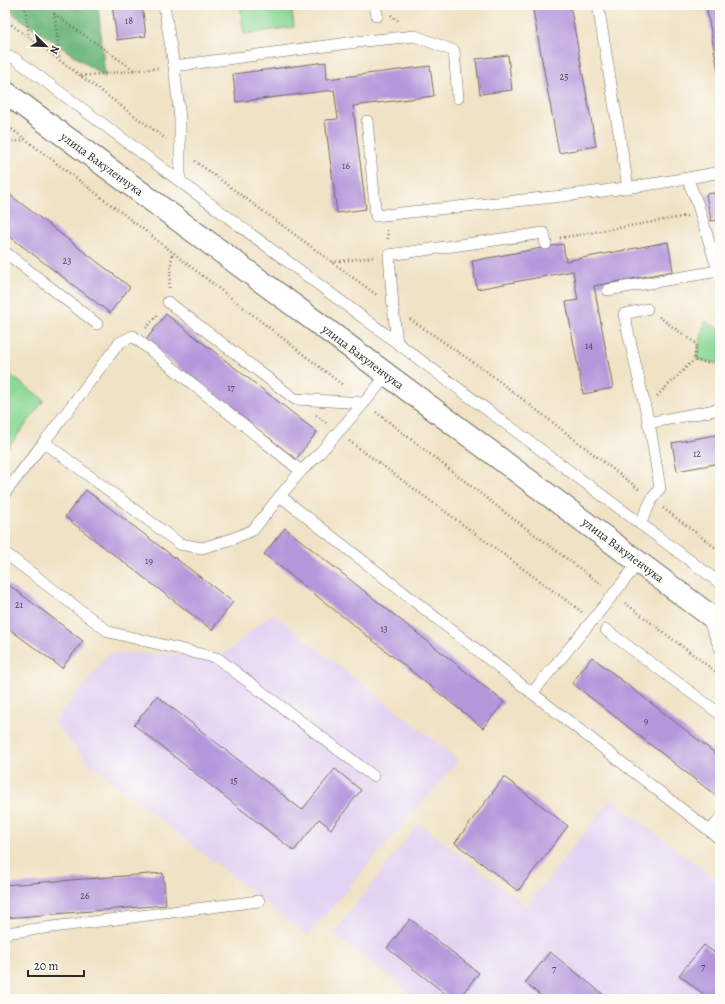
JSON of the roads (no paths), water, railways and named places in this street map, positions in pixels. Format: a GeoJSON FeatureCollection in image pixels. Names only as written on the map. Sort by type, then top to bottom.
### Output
{"type":"FeatureCollection","features":[{"type":"Feature","properties":{"kind":"main road","name":"улица Вакуленчука"},"geometry":{"type":"LineString","coordinates":[[5,92],[712,617]]}},
{"type":"Feature","properties":{"kind":"lane"},"geometry":{"type":"LineString","coordinates":[[164,5],[174,66],[180,119],[180,181]]}},
{"type":"Feature","properties":{"kind":"lane"},"geometry":{"type":"LineString","coordinates":[[375,5],[381,13]]}},
{"type":"Feature","properties":{"kind":"lane"},"geometry":{"type":"LineString","coordinates":[[598,5],[628,188]]}},
{"type":"Feature","properties":{"kind":"lane"},"geometry":{"type":"LineString","coordinates":[[174,66],[364,41],[415,36],[454,51],[458,98]]}},
{"type":"Feature","properties":{"kind":"lane"},"geometry":{"type":"LineString","coordinates":[[5,56],[14,58],[720,583]]}},
{"type":"Feature","properties":{"kind":"lane"},"geometry":{"type":"LineString","coordinates":[[367,122],[376,216],[628,188],[720,172]]}},
{"type":"Feature","properties":{"kind":"lane"},"geometry":{"type":"LineString","coordinates":[[608,290],[719,272],[697,202],[687,178]]}},
{"type":"Feature","properties":{"kind":"lane"},"geometry":{"type":"LineString","coordinates":[[397,343],[389,255],[544,232],[546,242]]}},
{"type":"Feature","properties":{"kind":"lane"},"geometry":{"type":"LineString","coordinates":[[5,252],[97,324]]}},
{"type":"Feature","properties":{"kind":"lane"},"geometry":{"type":"LineString","coordinates":[[168,302],[295,399],[364,403]]}},
{"type":"Feature","properties":{"kind":"lane"},"geometry":{"type":"LineString","coordinates":[[640,524],[652,499],[660,488],[648,423],[624,314],[647,309]]}},
{"type":"Feature","properties":{"kind":"lane"},"geometry":{"type":"LineString","coordinates":[[5,493],[119,343],[133,336],[301,471]]}},
{"type":"Feature","properties":{"kind":"lane"},"geometry":{"type":"LineString","coordinates":[[44,442],[180,544],[202,548],[232,539],[253,530],[301,471],[316,457],[387,375]]}},
{"type":"Feature","properties":{"kind":"lane"},"geometry":{"type":"LineString","coordinates":[[648,423],[720,409]]}},
{"type":"Feature","properties":{"kind":"lane"},"geometry":{"type":"LineString","coordinates":[[280,496],[720,839]]}},
{"type":"Feature","properties":{"kind":"lane"},"geometry":{"type":"LineString","coordinates":[[5,553],[109,632],[217,658],[373,776]]}},
{"type":"Feature","properties":{"kind":"lane"},"geometry":{"type":"LineString","coordinates":[[532,693],[614,595],[639,562]]}},
{"type":"Feature","properties":{"kind":"lane"},"geometry":{"type":"LineString","coordinates":[[712,617],[720,648]]}},
{"type":"Feature","properties":{"kind":"lane"},"geometry":{"type":"LineString","coordinates":[[606,630],[720,714]]}},
{"type":"Feature","properties":{"kind":"lane"},"geometry":{"type":"LineString","coordinates":[[710,831],[720,819]]}},
{"type":"Feature","properties":{"kind":"lane"},"geometry":{"type":"LineString","coordinates":[[5,933],[259,901]]}}]}
